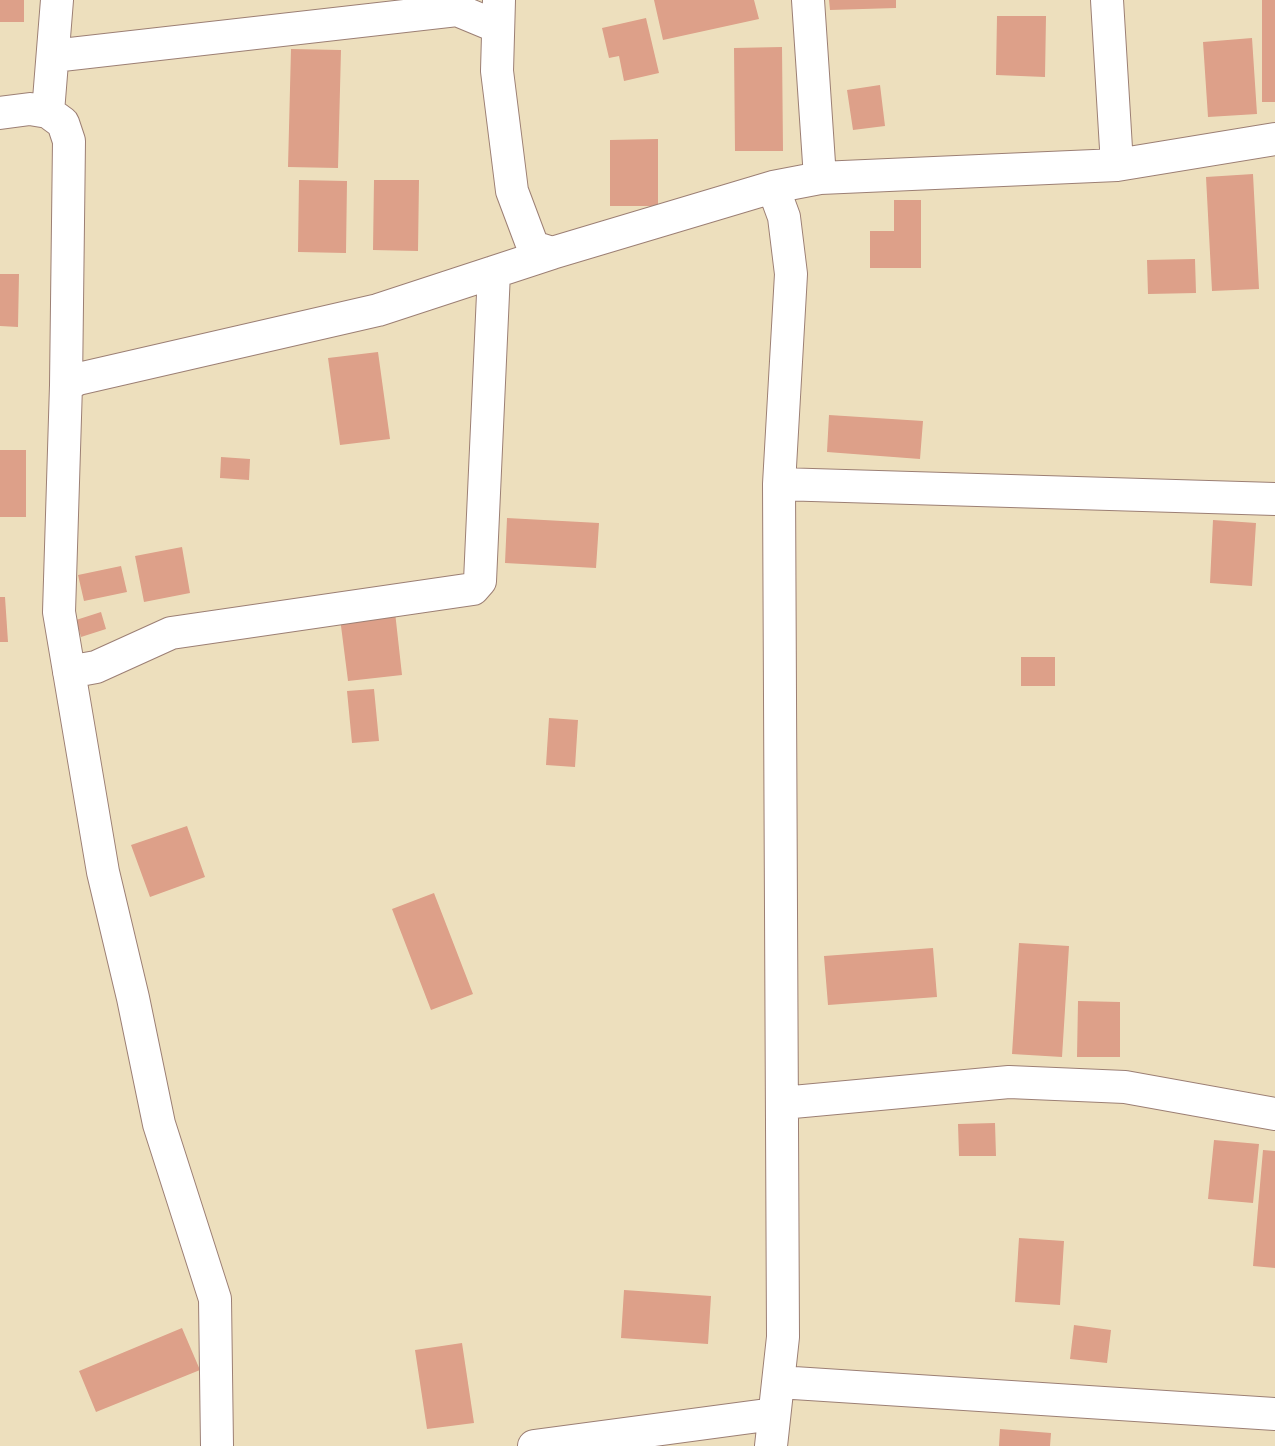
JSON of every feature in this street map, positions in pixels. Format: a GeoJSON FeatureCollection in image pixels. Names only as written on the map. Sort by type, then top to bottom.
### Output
{"type":"FeatureCollection","features":[{"type":"Feature","properties":{"kind":"street"},"geometry":{"type":"LineString","coordinates":[[48,112],[57,0]]}},
{"type":"Feature","properties":{"kind":"street"},"geometry":{"type":"LineString","coordinates":[[808,0],[820,178]]}},
{"type":"Feature","properties":{"kind":"street"},"geometry":{"type":"LineString","coordinates":[[1107,0],[1117,166]]}},
{"type":"Feature","properties":{"kind":"street"},"geometry":{"type":"LineString","coordinates":[[53,56],[457,10],[499,14],[497,71],[512,191],[533,247],[552,253]]}},
{"type":"Feature","properties":{"kind":"street"},"geometry":{"type":"LineString","coordinates":[[0,113],[30,109],[48,112],[62,124],[69,141],[66,385],[59,612],[103,872],[159,1124],[215,1299],[217,1446]]}},
{"type":"Feature","properties":{"kind":"street"},"geometry":{"type":"LineString","coordinates":[[66,385],[78,379],[378,310],[552,253],[773,187],[820,178],[1117,166],[1275,139]]}},
{"type":"Feature","properties":{"kind":"street"},"geometry":{"type":"LineString","coordinates":[[771,1446],[783,1337],[779,484],[791,274],[784,216],[773,187]]}},
{"type":"Feature","properties":{"kind":"street"},"geometry":{"type":"LineString","coordinates":[[69,673],[96,667],[171,633],[473,589],[481,581],[494,272]]}},
{"type":"Feature","properties":{"kind":"street"},"geometry":{"type":"LineString","coordinates":[[779,484],[1275,499]]}},
{"type":"Feature","properties":{"kind":"street"},"geometry":{"type":"LineString","coordinates":[[782,1103],[1009,1083],[1125,1087],[1275,1114]]}},
{"type":"Feature","properties":{"kind":"street"},"geometry":{"type":"LineString","coordinates":[[778,1382],[1275,1414]]}},
{"type":"Feature","properties":{"kind":"street"},"geometry":{"type":"LineString","coordinates":[[534,1446],[775,1414]]}},
{"type":"Feature","properties":{"kind":"building"},"geometry":{"type":"Polygon","coordinates":[[[0,0],[24,0],[24,22],[0,22],[0,0]]]}},
{"type":"Feature","properties":{"kind":"building"},"geometry":{"type":"Polygon","coordinates":[[[654,0],[754,0],[759,19],[663,40],[654,0]]]}},
{"type":"Feature","properties":{"kind":"building"},"geometry":{"type":"Polygon","coordinates":[[[829,0],[896,0],[896,8],[830,10],[829,0]]]}},
{"type":"Feature","properties":{"kind":"building"},"geometry":{"type":"Polygon","coordinates":[[[1262,0],[1275,0],[1275,102],[1262,102],[1262,0]]]}},
{"type":"Feature","properties":{"kind":"building"},"geometry":{"type":"Polygon","coordinates":[[[997,16],[1046,16],[1045,77],[996,75],[997,16]]]}},
{"type":"Feature","properties":{"kind":"building"},"geometry":{"type":"Polygon","coordinates":[[[646,18],[659,73],[624,81],[619,56],[609,58],[602,28],[646,18]]]}},
{"type":"Feature","properties":{"kind":"building"},"geometry":{"type":"Polygon","coordinates":[[[1252,38],[1257,114],[1208,117],[1203,42],[1252,38]]]}},
{"type":"Feature","properties":{"kind":"building"},"geometry":{"type":"Polygon","coordinates":[[[782,47],[783,151],[735,151],[734,48],[782,47]]]}},
{"type":"Feature","properties":{"kind":"building"},"geometry":{"type":"Polygon","coordinates":[[[291,49],[341,50],[338,168],[288,167],[291,49]]]}},
{"type":"Feature","properties":{"kind":"building"},"geometry":{"type":"Polygon","coordinates":[[[880,85],[885,126],[853,130],[847,90],[880,85]]]}},
{"type":"Feature","properties":{"kind":"building"},"geometry":{"type":"Polygon","coordinates":[[[658,139],[658,206],[610,206],[610,140],[658,139]]]}},
{"type":"Feature","properties":{"kind":"building"},"geometry":{"type":"Polygon","coordinates":[[[1253,174],[1259,289],[1212,291],[1206,177],[1253,174]]]}},
{"type":"Feature","properties":{"kind":"building"},"geometry":{"type":"Polygon","coordinates":[[[299,180],[347,181],[346,253],[298,252],[299,180]]]}},
{"type":"Feature","properties":{"kind":"building"},"geometry":{"type":"Polygon","coordinates":[[[374,180],[419,180],[418,251],[373,250],[374,180]]]}},
{"type":"Feature","properties":{"kind":"building"},"geometry":{"type":"Polygon","coordinates":[[[894,200],[921,200],[921,268],[870,268],[870,231],[894,231],[894,200]]]}},
{"type":"Feature","properties":{"kind":"building"},"geometry":{"type":"Polygon","coordinates":[[[1195,259],[1196,293],[1148,294],[1147,260],[1195,259]]]}},
{"type":"Feature","properties":{"kind":"building"},"geometry":{"type":"Polygon","coordinates":[[[0,274],[19,274],[18,327],[0,326],[0,274]]]}},
{"type":"Feature","properties":{"kind":"building"},"geometry":{"type":"Polygon","coordinates":[[[378,352],[390,439],[340,445],[328,358],[378,352]]]}},
{"type":"Feature","properties":{"kind":"building"},"geometry":{"type":"Polygon","coordinates":[[[829,415],[923,421],[920,459],[827,452],[829,415]]]}},
{"type":"Feature","properties":{"kind":"building"},"geometry":{"type":"Polygon","coordinates":[[[0,450],[26,450],[26,517],[0,517],[0,450]]]}},
{"type":"Feature","properties":{"kind":"building"},"geometry":{"type":"Polygon","coordinates":[[[221,457],[250,459],[249,480],[220,478],[221,457]]]}},
{"type":"Feature","properties":{"kind":"building"},"geometry":{"type":"Polygon","coordinates":[[[507,518],[599,523],[596,568],[505,563],[507,518]]]}},
{"type":"Feature","properties":{"kind":"building"},"geometry":{"type":"Polygon","coordinates":[[[1213,520],[1256,523],[1252,586],[1210,583],[1213,520]]]}},
{"type":"Feature","properties":{"kind":"building"},"geometry":{"type":"Polygon","coordinates":[[[182,547],[190,593],[144,602],[135,556],[182,547]]]}},
{"type":"Feature","properties":{"kind":"building"},"geometry":{"type":"Polygon","coordinates":[[[121,566],[127,592],[84,601],[78,575],[121,566]]]}},
{"type":"Feature","properties":{"kind":"building"},"geometry":{"type":"Polygon","coordinates":[[[0,597],[5,597],[8,642],[0,642],[0,597]]]}},
{"type":"Feature","properties":{"kind":"building"},"geometry":{"type":"Polygon","coordinates":[[[101,612],[106,629],[81,637],[76,620],[101,612]]]}},
{"type":"Feature","properties":{"kind":"building"},"geometry":{"type":"Polygon","coordinates":[[[395,612],[402,675],[348,681],[340,618],[395,612]]]}},
{"type":"Feature","properties":{"kind":"building"},"geometry":{"type":"Polygon","coordinates":[[[1021,657],[1055,657],[1055,686],[1021,686],[1021,657]]]}},
{"type":"Feature","properties":{"kind":"building"},"geometry":{"type":"Polygon","coordinates":[[[374,689],[379,741],[352,743],[347,691],[374,689]]]}},
{"type":"Feature","properties":{"kind":"building"},"geometry":{"type":"Polygon","coordinates":[[[549,718],[578,720],[575,767],[546,765],[549,718]]]}},
{"type":"Feature","properties":{"kind":"building"},"geometry":{"type":"Polygon","coordinates":[[[187,826],[205,877],[150,897],[131,845],[187,826]]]}},
{"type":"Feature","properties":{"kind":"building"},"geometry":{"type":"Polygon","coordinates":[[[434,893],[473,994],[431,1010],[392,909],[434,893]]]}},
{"type":"Feature","properties":{"kind":"building"},"geometry":{"type":"Polygon","coordinates":[[[1019,943],[1069,946],[1062,1057],[1012,1054],[1019,943]]]}},
{"type":"Feature","properties":{"kind":"building"},"geometry":{"type":"Polygon","coordinates":[[[933,948],[937,997],[828,1005],[824,956],[933,948]]]}},
{"type":"Feature","properties":{"kind":"building"},"geometry":{"type":"Polygon","coordinates":[[[1078,1001],[1120,1002],[1120,1057],[1077,1057],[1078,1001]]]}},
{"type":"Feature","properties":{"kind":"building"},"geometry":{"type":"Polygon","coordinates":[[[995,1123],[996,1156],[959,1156],[958,1124],[995,1123]]]}},
{"type":"Feature","properties":{"kind":"building"},"geometry":{"type":"Polygon","coordinates":[[[1214,1140],[1259,1144],[1253,1203],[1208,1199],[1214,1140]]]}},
{"type":"Feature","properties":{"kind":"building"},"geometry":{"type":"Polygon","coordinates":[[[1263,1150],[1275,1151],[1275,1268],[1253,1266],[1263,1150]]]}},
{"type":"Feature","properties":{"kind":"building"},"geometry":{"type":"Polygon","coordinates":[[[1019,1238],[1064,1241],[1060,1305],[1015,1302],[1019,1238]]]}},
{"type":"Feature","properties":{"kind":"building"},"geometry":{"type":"Polygon","coordinates":[[[624,1290],[711,1296],[708,1344],[621,1338],[624,1290]]]}},
{"type":"Feature","properties":{"kind":"building"},"geometry":{"type":"Polygon","coordinates":[[[1074,1325],[1111,1330],[1107,1363],[1070,1359],[1074,1325]]]}},
{"type":"Feature","properties":{"kind":"building"},"geometry":{"type":"Polygon","coordinates":[[[182,1328],[200,1370],[96,1412],[79,1371],[182,1328]]]}},
{"type":"Feature","properties":{"kind":"building"},"geometry":{"type":"Polygon","coordinates":[[[462,1343],[474,1423],[427,1429],[415,1350],[462,1343]]]}},
{"type":"Feature","properties":{"kind":"building"},"geometry":{"type":"Polygon","coordinates":[[[1000,1429],[1051,1433],[1050,1446],[999,1446],[1000,1429]]]}}]}
